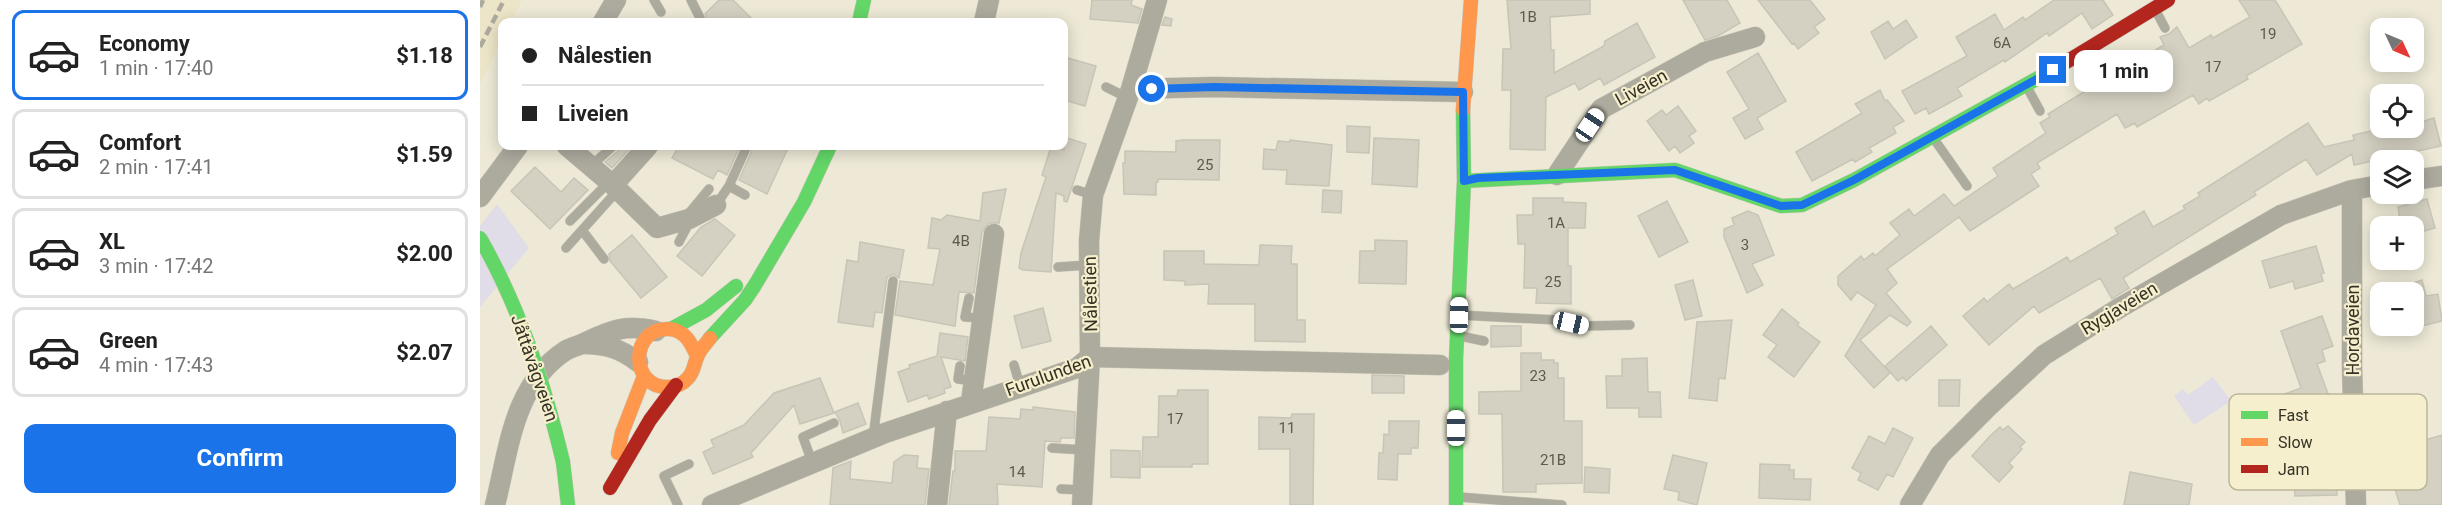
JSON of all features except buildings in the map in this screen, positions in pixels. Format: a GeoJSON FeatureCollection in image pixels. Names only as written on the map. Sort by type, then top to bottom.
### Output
{"type":"FeatureCollection","features":[{"type":"Feature","properties":{"kind":"street"},"geometry":{"type":"LineString","coordinates":[[605,18],[616,0]]}},
{"type":"Feature","properties":{"kind":"street"},"geometry":{"type":"LineString","coordinates":[[860,18],[864,0]]}},
{"type":"Feature","properties":{"kind":"street"},"geometry":{"type":"LineString","coordinates":[[985,18],[989,0]]}},
{"type":"Feature","properties":{"kind":"street","name":"Nålestien"},"geometry":{"type":"LineString","coordinates":[[1083,498],[1090,357],[1089,241],[1085,192],[1130,94],[1157,0]]}},
{"type":"Feature","properties":{"kind":"street"},"geometry":{"type":"LineString","coordinates":[[1456,501],[1457,336],[1464,181],[1463,92],[1471,0]]}},
{"type":"Feature","properties":{"kind":"street"},"geometry":{"type":"LineString","coordinates":[[1464,181],[1557,174],[1675,170],[1781,206],[1802,205],[1854,180],[2026,85],[2088,50],[2168,0]]}},
{"type":"Feature","properties":{"kind":"street","name":"Liveien"},"geometry":{"type":"LineString","coordinates":[[1557,174],[1601,109],[1705,52],[1755,37]]}},
{"type":"Feature","properties":{"kind":"street"},"geometry":{"type":"LineString","coordinates":[[1130,94],[1214,87],[1463,92]]}},
{"type":"Feature","properties":{"kind":"street"},"geometry":{"type":"LineString","coordinates":[[480,197],[515,150]]}},
{"type":"Feature","properties":{"kind":"street"},"geometry":{"type":"LineString","coordinates":[[572,150],[657,228],[688,219],[712,197]]}},
{"type":"Feature","properties":{"kind":"street"},"geometry":{"type":"LineString","coordinates":[[613,186],[644,150]]}},
{"type":"Feature","properties":{"kind":"street"},"geometry":{"type":"LineString","coordinates":[[772,255],[706,310],[663,330],[641,344],[641,369],[622,433],[610,488],[650,420],[676,386],[692,374],[697,356],[719,325],[749,295],[806,202],[828,150]]}},
{"type":"Feature","properties":{"kind":"street"},"geometry":{"type":"LineString","coordinates":[[2424,179],[2442,176]]}},
{"type":"Feature","properties":{"kind":"street","name":"Rygjaveien"},"geometry":{"type":"LineString","coordinates":[[1910,505],[1940,456],[2044,355],[2121,307],[2280,215],[2352,190],[2370,187]]}},
{"type":"Feature","properties":{"kind":"street","name":"Hordaveien"},"geometry":{"type":"LineString","coordinates":[[2352,190],[2353,394]]}},
{"type":"Feature","properties":{"kind":"street"},"geometry":{"type":"LineString","coordinates":[[971,402],[994,234]]}},
{"type":"Feature","properties":{"kind":"street","name":"Jåttåvågveien"},"geometry":{"type":"LineString","coordinates":[[480,238],[496,264],[524,330],[548,396],[563,462],[568,505]]}},
{"type":"Feature","properties":{"kind":"street"},"geometry":{"type":"LineString","coordinates":[[495,505],[517,416],[526,391],[542,370],[565,351],[604,333],[637,327],[687,336],[697,356]]}},
{"type":"Feature","properties":{"kind":"street"},"geometry":{"type":"LineString","coordinates":[[584,344],[601,344],[616,348],[663,387],[676,386]]}},
{"type":"Feature","properties":{"kind":"street","name":"Furulunden"},"geometry":{"type":"LineString","coordinates":[[712,505],[873,438],[971,402],[1077,368],[1090,357],[1440,365]]}},
{"type":"Feature","properties":{"kind":"street"},"geometry":{"type":"LineString","coordinates":[[937,505],[947,411]]}},
{"type":"Feature","properties":{"kind":"street","name":"Hordaveien"},"geometry":{"type":"LineString","coordinates":[[2356,490],[2356,505]]}},
{"type":"Feature","properties":{"kind":"lane"},"geometry":{"type":"LineString","coordinates":[[654,0],[661,12]]}},
{"type":"Feature","properties":{"kind":"lane"},"geometry":{"type":"LineString","coordinates":[[692,0],[700,18]]}},
{"type":"Feature","properties":{"kind":"lane"},"geometry":{"type":"LineString","coordinates":[[2154,9],[2165,28]]}},
{"type":"Feature","properties":{"kind":"lane"},"geometry":{"type":"LineString","coordinates":[[2088,50],[2105,78]]}},
{"type":"Feature","properties":{"kind":"lane"},"geometry":{"type":"LineString","coordinates":[[2026,85],[2040,111]]}},
{"type":"Feature","properties":{"kind":"lane"},"geometry":{"type":"LineString","coordinates":[[1106,87],[1130,94]]}},
{"type":"Feature","properties":{"kind":"lane"},"geometry":{"type":"LineString","coordinates":[[1933,137],[1967,186]]}},
{"type":"Feature","properties":{"kind":"lane"},"geometry":{"type":"LineString","coordinates":[[591,166],[609,150]]}},
{"type":"Feature","properties":{"kind":"lane"},"geometry":{"type":"LineString","coordinates":[[712,197],[729,186],[745,150]]}},
{"type":"Feature","properties":{"kind":"lane"},"geometry":{"type":"LineString","coordinates":[[570,222],[613,186]]}},
{"type":"Feature","properties":{"kind":"lane"},"geometry":{"type":"LineString","coordinates":[[566,248],[582,230],[613,186]]}},
{"type":"Feature","properties":{"kind":"lane"},"geometry":{"type":"LineString","coordinates":[[729,186],[745,195]]}},
{"type":"Feature","properties":{"kind":"lane"},"geometry":{"type":"LineString","coordinates":[[679,242],[688,219]]}},
{"type":"Feature","properties":{"kind":"lane"},"geometry":{"type":"LineString","coordinates":[[582,230],[604,259]]}},
{"type":"Feature","properties":{"kind":"lane"},"geometry":{"type":"LineString","coordinates":[[1058,267],[1089,265]]}},
{"type":"Feature","properties":{"kind":"lane"},"geometry":{"type":"LineString","coordinates":[[873,438],[893,281]]}},
{"type":"Feature","properties":{"kind":"lane"},"geometry":{"type":"LineString","coordinates":[[969,298],[965,317],[983,318]]}},
{"type":"Feature","properties":{"kind":"lane"},"geometry":{"type":"LineString","coordinates":[[1459,315],[1557,320],[1586,326],[1630,325]]}},
{"type":"Feature","properties":{"kind":"lane"},"geometry":{"type":"LineString","coordinates":[[1457,336],[1468,336],[1484,341]]}},
{"type":"Feature","properties":{"kind":"lane"},"geometry":{"type":"LineString","coordinates":[[1014,365],[1020,386]]}},
{"type":"Feature","properties":{"kind":"lane"},"geometry":{"type":"LineString","coordinates":[[960,366],[958,379],[974,381]]}},
{"type":"Feature","properties":{"kind":"lane"},"geometry":{"type":"LineString","coordinates":[[812,462],[802,437],[834,423]]}},
{"type":"Feature","properties":{"kind":"lane"},"geometry":{"type":"LineString","coordinates":[[1052,448],[1085,450]]}},
{"type":"Feature","properties":{"kind":"lane"},"geometry":{"type":"LineString","coordinates":[[678,505],[664,476],[689,464]]}},
{"type":"Feature","properties":{"kind":"lane"},"geometry":{"type":"LineString","coordinates":[[1061,489],[1083,498]]}},
{"type":"Feature","properties":{"kind":"lane"},"geometry":{"type":"LineString","coordinates":[[1456,501],[1562,505]]}},
{"type":"Feature","properties":{"kind":"shaded area"},"geometry":{"type":"Polygon","coordinates":[[[480,0],[522,0],[513,18],[498,18],[498,48],[480,84],[480,0]]]}},
{"type":"Feature","properties":{"kind":"shaded area"},"geometry":{"type":"Polygon","coordinates":[[[497,204],[529,248],[480,307],[480,226],[497,204]]]}},
{"type":"Feature","properties":{"kind":"shaded area"},"geometry":{"type":"Polygon","coordinates":[[[2213,377],[2229,398],[2229,402],[2194,425],[2174,396],[2183,389],[2188,395],[2213,377]]]}},
{"type":"Feature","properties":{"kind":"railway"},"geometry":{"type":"LineString","coordinates":[[480,7],[483,0]]}},
{"type":"Feature","properties":{"kind":"railway"},"geometry":{"type":"LineString","coordinates":[[480,47],[504,0]]}},
{"type":"Feature","properties":{"kind":"traffic: fast"},"geometry":{"type":"LineString","coordinates":[[860,18],[864,0]]}},
{"type":"Feature","properties":{"kind":"traffic: fast"},"geometry":{"type":"LineString","coordinates":[[1464,181],[1675,170],[1781,206],[1802,205],[1854,180],[2058,67]]}},
{"type":"Feature","properties":{"kind":"traffic: fast"},"geometry":{"type":"LineString","coordinates":[[1456,505],[1456,359],[1464,181],[1463,110]]}},
{"type":"Feature","properties":{"kind":"traffic: fast"},"geometry":{"type":"LineString","coordinates":[[710,338],[745,300],[755,285],[804,202],[828,150]]}},
{"type":"Feature","properties":{"kind":"traffic: fast"},"geometry":{"type":"LineString","coordinates":[[480,238],[519,319],[548,404],[563,462]]}},
{"type":"Feature","properties":{"kind":"traffic: fast"},"geometry":{"type":"LineString","coordinates":[[671,329],[706,310],[736,286]]}},
{"type":"Feature","properties":{"kind":"traffic: fast"},"geometry":{"type":"LineString","coordinates":[[563,462],[568,505]]}},
{"type":"Feature","properties":{"kind":"traffic: slow"},"geometry":{"type":"LineString","coordinates":[[1463,110],[1471,0]]}},
{"type":"Feature","properties":{"kind":"traffic: slow"},"geometry":{"type":"LineString","coordinates":[[697,356],[690,342],[683,335],[669,329],[656,331],[647,337],[641,346],[639,357],[646,378],[655,384],[667,387],[676,386],[690,375],[699,353],[710,338]]}},
{"type":"Feature","properties":{"kind":"traffic: slow"},"geometry":{"type":"LineString","coordinates":[[618,453],[622,433],[644,376]]}},
{"type":"Feature","properties":{"kind":"traffic: jam"},"geometry":{"type":"LineString","coordinates":[[2058,67],[2168,0]]}},
{"type":"Feature","properties":{"kind":"traffic: jam"},"geometry":{"type":"LineString","coordinates":[[610,488],[650,420],[676,385]]}},
{"type":"Feature","properties":{"kind":"route"},"geometry":{"type":"LineString","coordinates":[[1152,89],[1214,87],[1463,92],[1464,181],[1478,178],[1675,170],[1781,206],[1802,205],[1854,180],[2053,70]]}}]}
